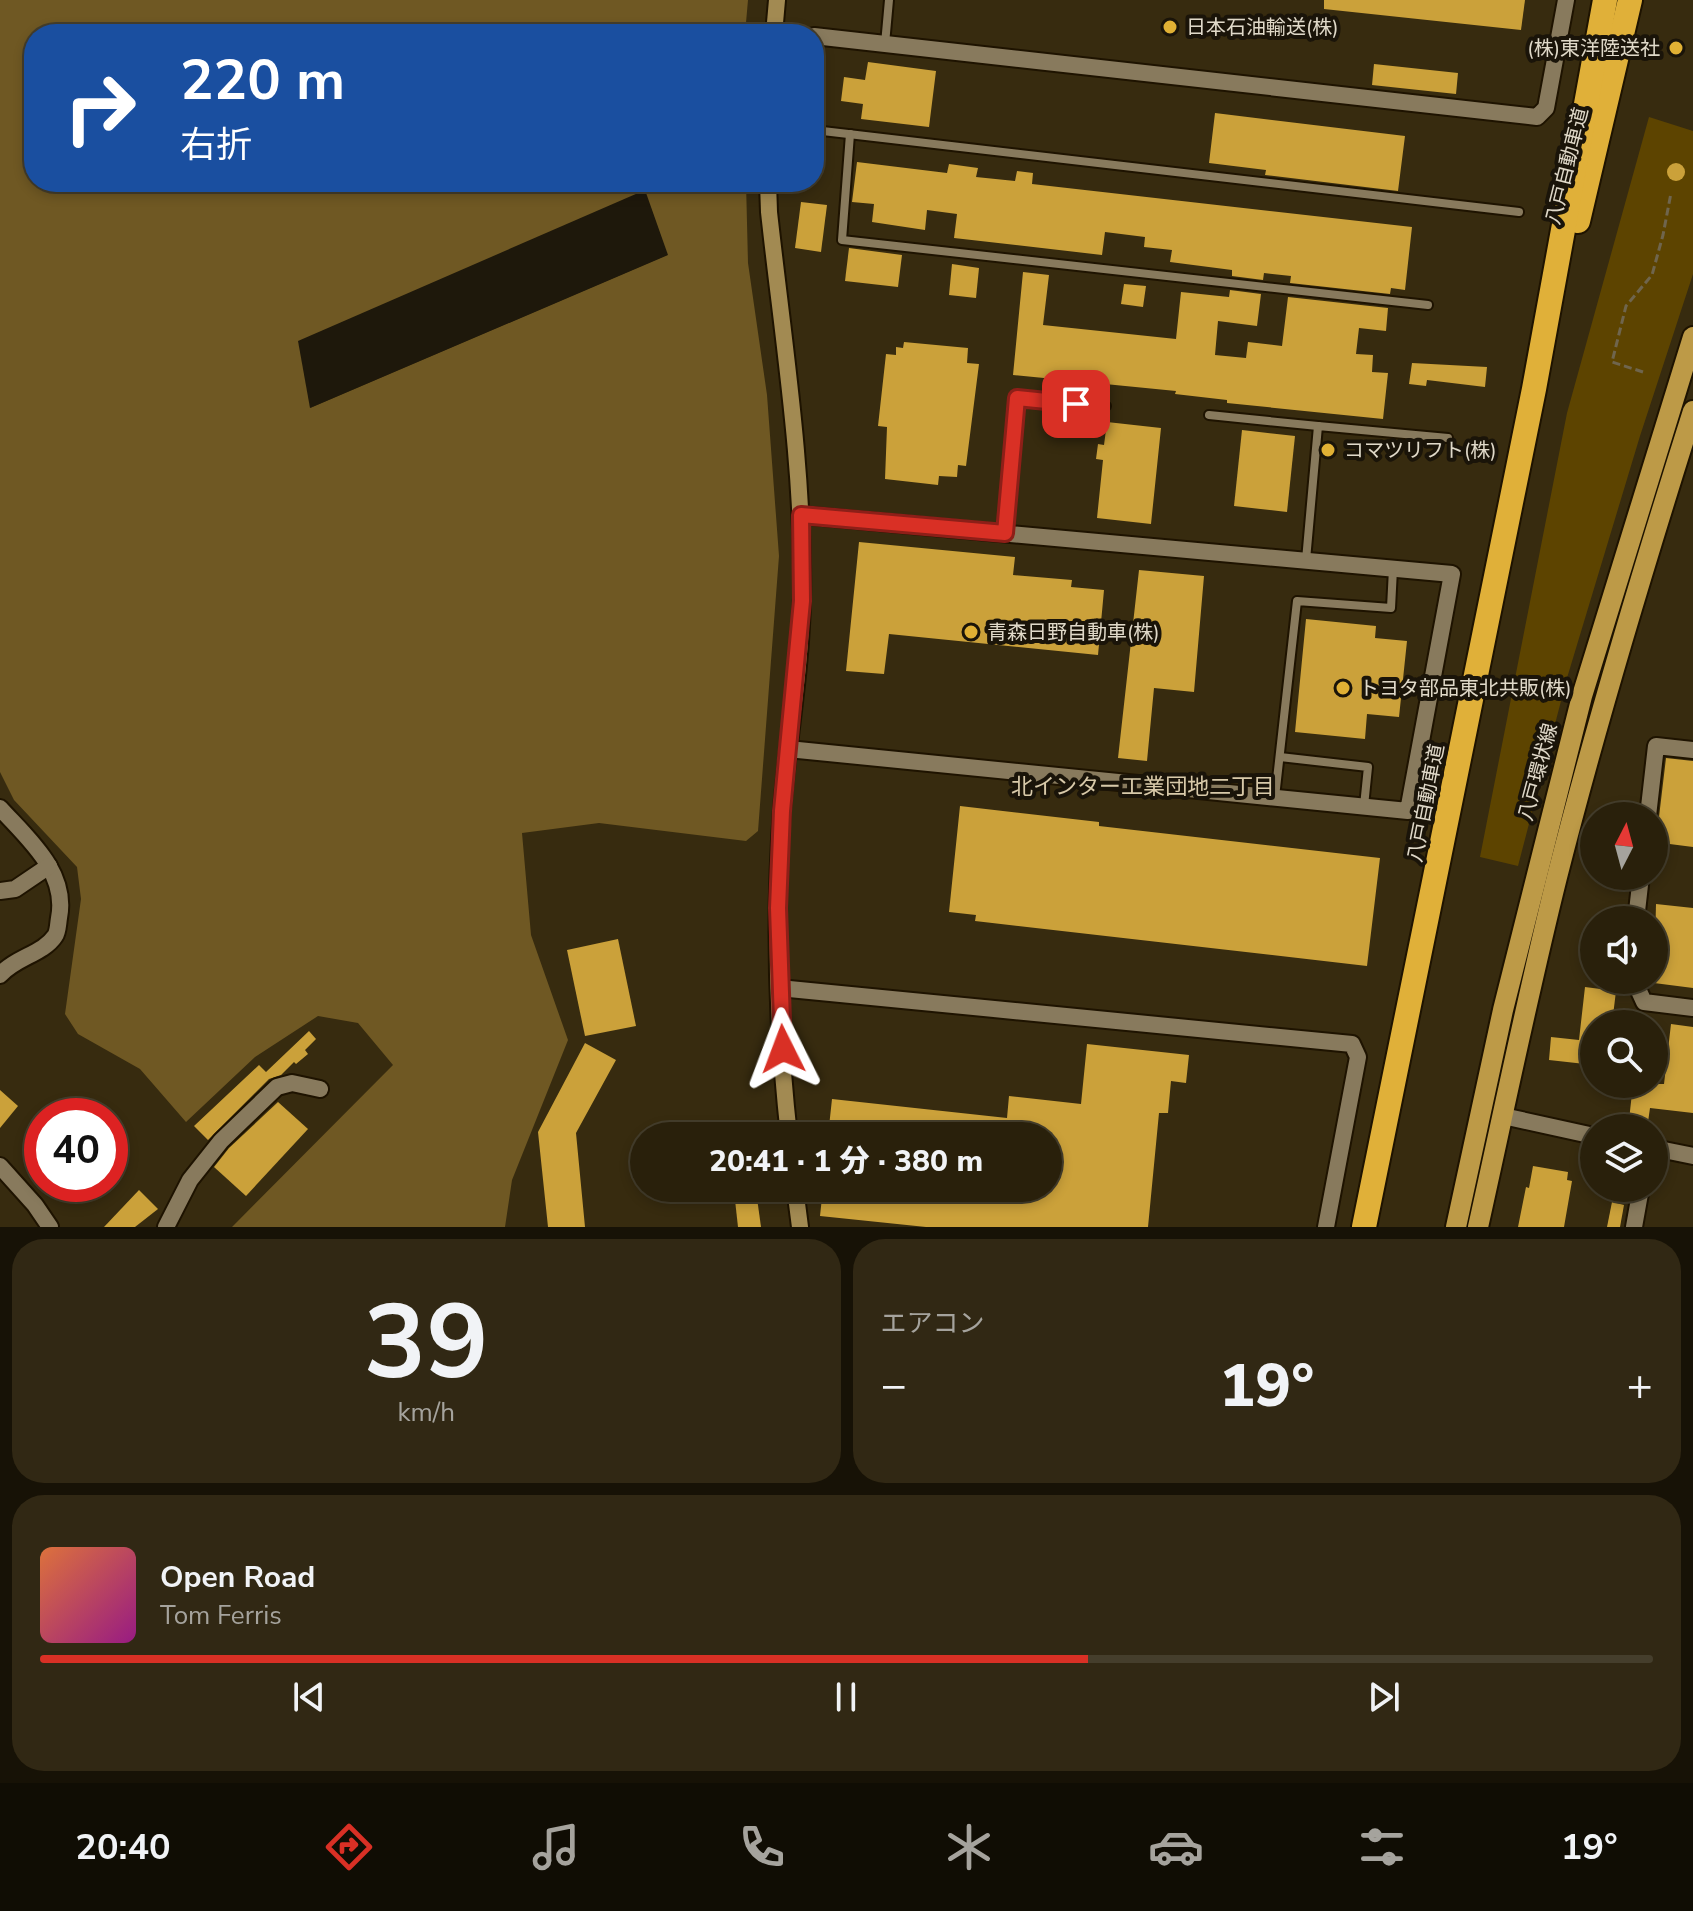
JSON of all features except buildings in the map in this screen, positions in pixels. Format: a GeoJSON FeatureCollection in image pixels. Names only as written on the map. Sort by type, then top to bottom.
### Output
{"type":"FeatureCollection","features":[{"type":"Feature","properties":{"kind":"highway","name":"八戸自動車道"},"geometry":{"type":"LineString","coordinates":[[1364,1227],[1534,389],[1605,0]]}},
{"type":"Feature","properties":{"kind":"highway","name":"八戸自動車道"},"geometry":{"type":"LineString","coordinates":[[1534,389],[1593,165],[1630,0]]}},
{"type":"Feature","properties":{"kind":"main road","name":"八戸環状線"},"geometry":{"type":"LineString","coordinates":[[1456,1227],[1503,1010],[1582,696],[1693,337]]}},
{"type":"Feature","properties":{"kind":"main road"},"geometry":{"type":"LineString","coordinates":[[1478,1227],[1558,875],[1641,574],[1693,411]]}},
{"type":"Feature","properties":{"kind":"street"},"geometry":{"type":"LineString","coordinates":[[775,24],[777,0]]}},
{"type":"Feature","properties":{"kind":"street"},"geometry":{"type":"LineString","coordinates":[[824,37],[1537,117],[1546,108],[1566,0]]}},
{"type":"Feature","properties":{"kind":"street"},"geometry":{"type":"LineString","coordinates":[[768,192],[798,455],[801,515],[802,601],[782,811],[778,908],[779,988],[788,1122]]}},
{"type":"Feature","properties":{"kind":"street"},"geometry":{"type":"LineString","coordinates":[[788,749],[1408,811],[1452,574],[801,515]]}},
{"type":"Feature","properties":{"kind":"street"},"geometry":{"type":"LineString","coordinates":[[1650,802],[1656,746],[1693,750]]}},
{"type":"Feature","properties":{"kind":"street"},"geometry":{"type":"LineString","coordinates":[[0,808],[49,866],[62,905],[56,935],[40,950],[11,963],[0,975]]}},
{"type":"Feature","properties":{"kind":"street"},"geometry":{"type":"LineString","coordinates":[[0,891],[15,889],[49,866]]}},
{"type":"Feature","properties":{"kind":"street"},"geometry":{"type":"LineString","coordinates":[[779,988],[1352,1044],[1358,1057],[1326,1227]]}},
{"type":"Feature","properties":{"kind":"street"},"geometry":{"type":"LineString","coordinates":[[1640,994],[1644,1002],[1693,1008]]}},
{"type":"Feature","properties":{"kind":"street"},"geometry":{"type":"LineString","coordinates":[[166,1227],[190,1180],[221,1141],[277,1087],[292,1083],[320,1089]]}},
{"type":"Feature","properties":{"kind":"street"},"geometry":{"type":"LineString","coordinates":[[1503,1116],[1580,1133]]}},
{"type":"Feature","properties":{"kind":"street"},"geometry":{"type":"LineString","coordinates":[[1668,1151],[1693,1156]]}},
{"type":"Feature","properties":{"kind":"street"},"geometry":{"type":"LineString","coordinates":[[0,1166],[50,1227]]}},
{"type":"Feature","properties":{"kind":"street"},"geometry":{"type":"LineString","coordinates":[[797,1202],[800,1227]]}},
{"type":"Feature","properties":{"kind":"street"},"geometry":{"type":"LineString","coordinates":[[1634,1227],[1638,1202]]}},
{"type":"Feature","properties":{"kind":"lane"},"geometry":{"type":"LineString","coordinates":[[885,44],[889,0]]}},
{"type":"Feature","properties":{"kind":"lane"},"geometry":{"type":"LineString","coordinates":[[824,131],[1519,212]]}},
{"type":"Feature","properties":{"kind":"lane"},"geometry":{"type":"LineString","coordinates":[[850,134],[842,240],[1428,305]]}},
{"type":"Feature","properties":{"kind":"lane"},"geometry":{"type":"LineString","coordinates":[[1005,533],[1017,398],[1106,406]]}},
{"type":"Feature","properties":{"kind":"lane"},"geometry":{"type":"LineString","coordinates":[[1209,415],[1448,438]]}},
{"type":"Feature","properties":{"kind":"lane"},"geometry":{"type":"LineString","coordinates":[[1306,560],[1318,426]]}},
{"type":"Feature","properties":{"kind":"lane"},"geometry":{"type":"LineString","coordinates":[[1275,797],[1297,601],[1391,608],[1393,568]]}},
{"type":"Feature","properties":{"kind":"lane"},"geometry":{"type":"LineString","coordinates":[[1280,757],[1368,767],[1364,806]]}},
{"type":"Feature","properties":{"kind":"path"},"geometry":{"type":"LineString","coordinates":[[1643,372],[1612,362],[1626,306],[1652,275],[1671,193]]}},
{"type":"Feature","properties":{"kind":"shaded area"},"geometry":{"type":"Polygon","coordinates":[[[0,0],[748,0],[746,24],[24,24],[24,192],[641,192],[310,408],[667,255],[645,192],[746,192],[748,263],[767,395],[779,556],[758,831],[746,841],[599,823],[522,833],[531,935],[568,1040],[512,1180],[505,1227],[232,1227],[393,1065],[358,1023],[318,1016],[255,1057],[186,1122],[140,1069],[78,1034],[65,1014],[81,899],[77,867],[14,800],[0,772],[0,0]]]}},
{"type":"Feature","properties":{"kind":"shaded area"},"geometry":{"type":"Polygon","coordinates":[[[1649,117],[1693,131],[1693,274],[1567,678],[1518,866],[1480,857],[1567,413],[1649,117]]]}},
{"type":"Feature","properties":{"kind":"shaded area"},"geometry":{"type":"Polygon","coordinates":[[[640,192],[646,192],[668,255],[310,408],[298,341],[640,192]]]}},
{"type":"Feature","properties":{"kind":"place","name":"日本石油輸送(株)"},"geometry":{"type":"Point","coordinates":[1170,27]}},
{"type":"Feature","properties":{"kind":"place","name":"(株)東洋陸送社"},"geometry":{"type":"Point","coordinates":[1676,48]}},
{"type":"Feature","properties":{"kind":"place","name":"コマツリフト(株)"},"geometry":{"type":"Point","coordinates":[1328,450]}},
{"type":"Feature","properties":{"kind":"place","name":"青森日野自動車(株)"},"geometry":{"type":"Point","coordinates":[971,632]}},
{"type":"Feature","properties":{"kind":"place","name":"トヨタ部品東北共販(株)"},"geometry":{"type":"Point","coordinates":[1343,688]}},
{"type":"Feature","properties":{"kind":"district","name":"北インター工業団地二丁目"},"geometry":{"type":"Point","coordinates":[1143,787]}},
{"type":"Feature","properties":{"kind":"route"},"geometry":{"type":"LineString","coordinates":[[783,1049],[778,908],[782,811],[802,601],[801,515],[1005,533],[1017,398],[1076,404]]}}]}
